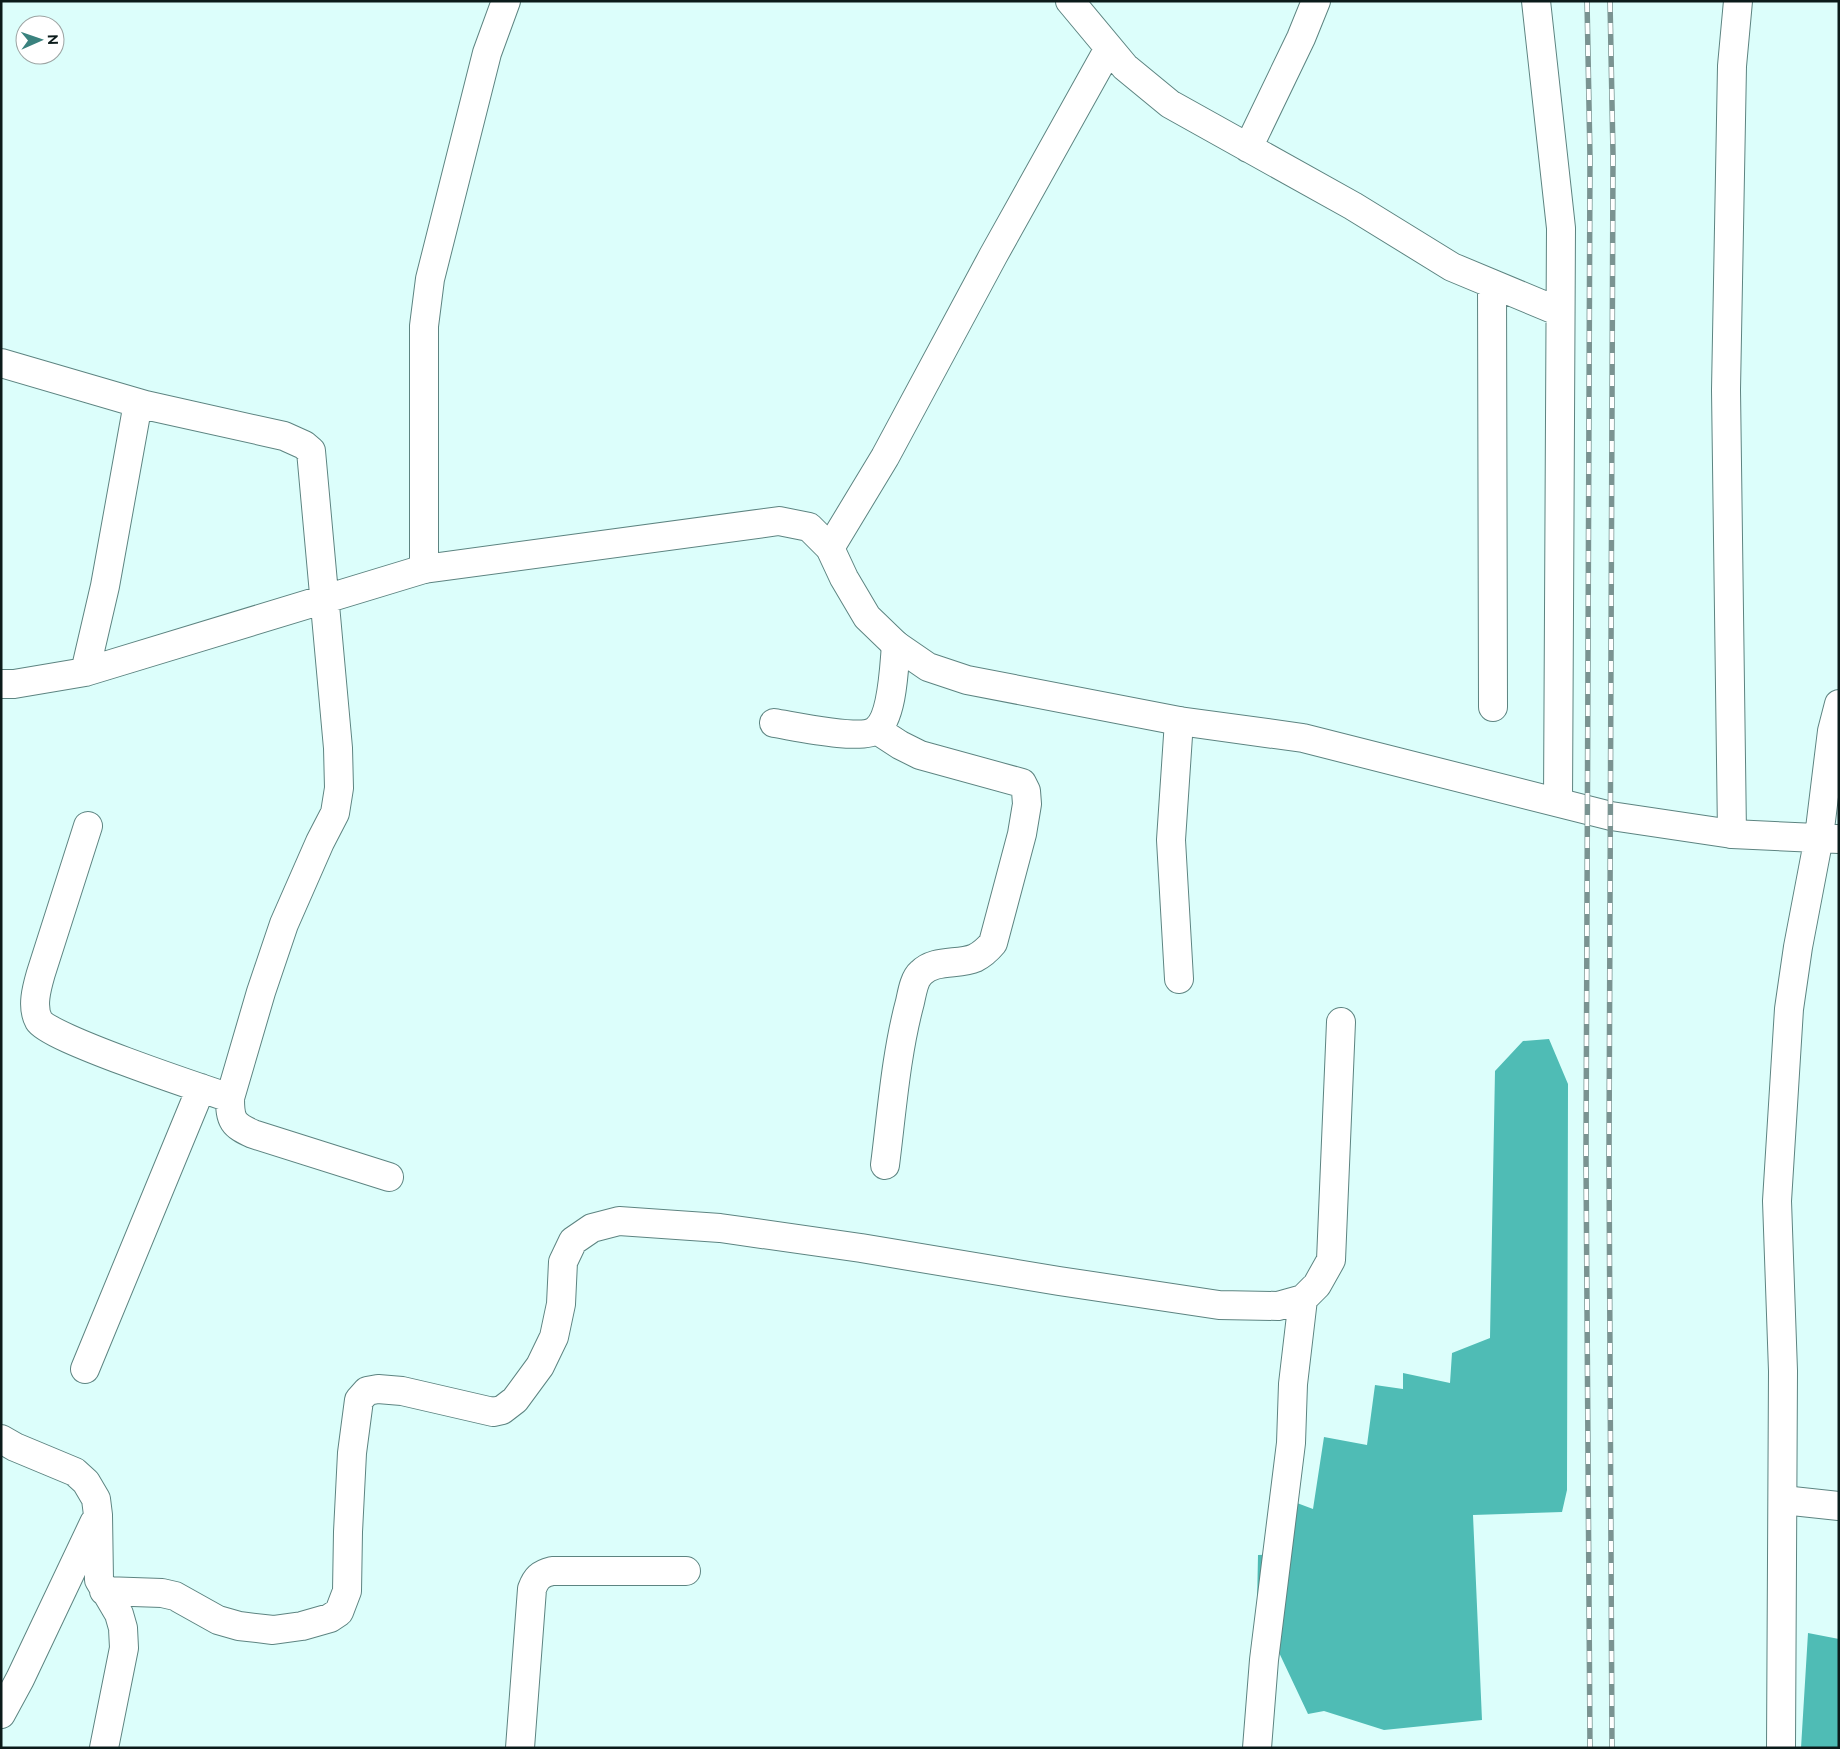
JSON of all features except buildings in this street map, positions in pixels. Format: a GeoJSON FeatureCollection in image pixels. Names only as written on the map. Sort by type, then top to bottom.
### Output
{"type":"FeatureCollection","features":[{"type":"Feature","properties":{"kind":"street"},"geometry":{"type":"LineString","coordinates":[[424,569],[424,326],[430,279],[487,53],[506,1]]}},
{"type":"Feature","properties":{"kind":"street"},"geometry":{"type":"LineString","coordinates":[[1070,1],[1125,67],[1170,104],[1353,206],[1452,267],[1560,312]]}},
{"type":"Feature","properties":{"kind":"street"},"geometry":{"type":"LineString","coordinates":[[1248,148],[1301,38],[1316,1]]}},
{"type":"Feature","properties":{"kind":"street"},"geometry":{"type":"LineString","coordinates":[[1536,1],[1560,228],[1558,802]]}},
{"type":"Feature","properties":{"kind":"street"},"geometry":{"type":"LineString","coordinates":[[1732,834],[1726,390],[1732,66],[1738,1]]}},
{"type":"Feature","properties":{"kind":"street"},"geometry":{"type":"LineString","coordinates":[[830,548],[885,457],[993,256],[1109,48]]}},
{"type":"Feature","properties":{"kind":"street"},"geometry":{"type":"LineString","coordinates":[[1492,284],[1493,707]]}},
{"type":"Feature","properties":{"kind":"street"},"geometry":{"type":"LineString","coordinates":[[1,363],[138,403],[284,436],[304,445],[311,451],[338,748],[339,788],[335,813],[320,842],[284,924],[261,992],[230,1098],[230,1111],[233,1121],[238,1128],[389,1177]]}},
{"type":"Feature","properties":{"kind":"street"},"geometry":{"type":"LineString","coordinates":[[85,672],[105,586],[138,403]]}},
{"type":"Feature","properties":{"kind":"street"},"geometry":{"type":"LineString","coordinates":[[1,684],[14,684],[85,672],[424,569],[779,521],[809,527],[830,548],[844,578],[867,616],[896,645],[928,667],[967,680],[1179,721],[1303,738],[1612,816],[1732,834],[1829,838]]}},
{"type":"Feature","properties":{"kind":"street"},"geometry":{"type":"LineString","coordinates":[[774,723],[846,734],[865,734],[876,730],[884,717],[892,696],[896,645]]}},
{"type":"Feature","properties":{"kind":"street"},"geometry":{"type":"LineString","coordinates":[[1781,1748],[1783,1371],[1777,1201],[1789,1009],[1798,947],[1829,838],[1832,731],[1839,704]]}},
{"type":"Feature","properties":{"kind":"street"},"geometry":{"type":"LineString","coordinates":[[1179,721],[1171,840],[1179,979]]}},
{"type":"Feature","properties":{"kind":"street"},"geometry":{"type":"LineString","coordinates":[[876,730],[900,746],[920,756],[1022,783],[1026,791],[1027,804],[1022,834],[993,943],[986,952],[975,958],[927,969],[920,974],[913,990],[904,1025],[885,1165]]}},
{"type":"Feature","properties":{"kind":"street"},"geometry":{"type":"LineString","coordinates":[[88,826],[40,973],[35,996],[39,1021],[46,1028],[60,1035],[106,1054],[230,1098]]}},
{"type":"Feature","properties":{"kind":"street"},"geometry":{"type":"LineString","coordinates":[[104,1591],[162,1593],[175,1596],[218,1620],[239,1626],[273,1630],[302,1626],[330,1618],[339,1612],[348,1592],[348,1532],[352,1453],[359,1400],[367,1391],[378,1389],[402,1391],[493,1412],[502,1410],[515,1400],[540,1366],[554,1337],[561,1304],[563,1262],[573,1241],[592,1228],[619,1222],[720,1228],[1219,1305],[1278,1306],[1303,1299],[1317,1284],[1331,1260],[1341,1022]]}},
{"type":"Feature","properties":{"kind":"street"},"geometry":{"type":"LineString","coordinates":[[85,1369],[201,1088]]}},
{"type":"Feature","properties":{"kind":"street"},"geometry":{"type":"LineString","coordinates":[[1257,1748],[1264,1660],[1291,1443],[1293,1384],[1303,1299]]}},
{"type":"Feature","properties":{"kind":"street"},"geometry":{"type":"LineString","coordinates":[[1,1439],[15,1447],[75,1472],[92,1490],[96,1500],[98,1515],[98,1580],[119,1614],[124,1648],[104,1748]]}},
{"type":"Feature","properties":{"kind":"street"},"geometry":{"type":"LineString","coordinates":[[1783,1500],[1839,1506]]}},
{"type":"Feature","properties":{"kind":"street"},"geometry":{"type":"LineString","coordinates":[[1,1714],[20,1679],[98,1515]]}},
{"type":"Feature","properties":{"kind":"street"},"geometry":{"type":"LineString","coordinates":[[520,1748],[532,1589],[536,1580],[542,1574],[552,1571],[686,1571]]}},
{"type":"Feature","properties":{"kind":"water"},"geometry":{"type":"Polygon","coordinates":[[[1549,1039],[1568,1084],[1567,1490],[1562,1512],[1473,1515],[1482,1720],[1384,1730],[1324,1711],[1308,1714],[1257,1606],[1258,1555],[1289,1554],[1297,1503],[1313,1509],[1324,1437],[1367,1445],[1375,1385],[1403,1389],[1403,1373],[1450,1383],[1452,1353],[1490,1338],[1495,1071],[1523,1041],[1549,1039]]]}},
{"type":"Feature","properties":{"kind":"water"},"geometry":{"type":"Polygon","coordinates":[[[1808,1633],[1839,1639],[1839,1748],[1801,1748],[1808,1633]]]}},
{"type":"Feature","properties":{"kind":"railway"},"geometry":{"type":"LineString","coordinates":[[1587,1],[1590,158],[1586,1158],[1590,1748]]}},
{"type":"Feature","properties":{"kind":"railway"},"geometry":{"type":"LineString","coordinates":[[1610,1],[1613,155],[1609,1156],[1612,1748]]}}]}
